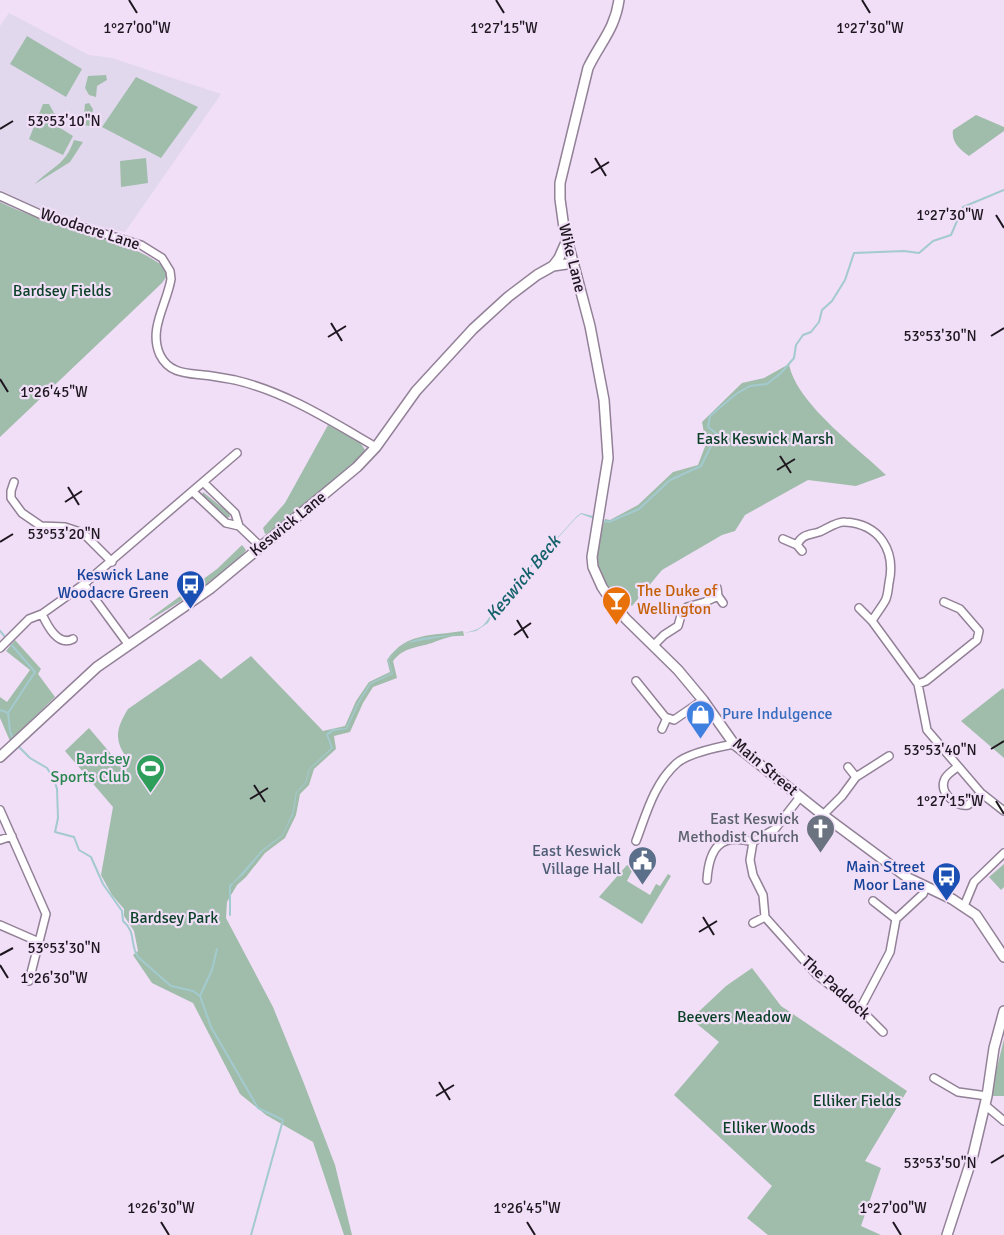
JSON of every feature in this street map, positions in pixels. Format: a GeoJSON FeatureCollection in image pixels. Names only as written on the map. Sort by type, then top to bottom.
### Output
{"type":"FeatureCollection","features":[{"type":"Feature","properties":{"kind":"street","name":"Wike Lane"},"geometry":{"type":"LineString","coordinates":[[598,520],[608,458],[604,399],[597,357],[567,240],[560,199],[562,168],[588,68],[595,53],[613,27],[619,0]]}},
{"type":"Feature","properties":{"kind":"street","name":"Woodacre Lane"},"geometry":{"type":"LineString","coordinates":[[0,196],[42,215],[141,245],[162,258],[170,271],[171,279],[155,336],[160,356],[173,370],[238,381],[281,396],[317,413],[376,447]]}},
{"type":"Feature","properties":{"kind":"street"},"geometry":{"type":"LineString","coordinates":[[553,266],[567,240]]}},
{"type":"Feature","properties":{"kind":"street","name":"Keswick Lane"},"geometry":{"type":"LineString","coordinates":[[0,757],[91,672],[211,588],[357,468],[376,447],[417,392],[473,328],[526,282],[553,266],[573,263]]}},
{"type":"Feature","properties":{"kind":"street"},"geometry":{"type":"LineString","coordinates":[[2,646],[29,619],[42,614],[112,562],[237,453]]}},
{"type":"Feature","properties":{"kind":"street"},"geometry":{"type":"LineString","coordinates":[[14,482],[10,491],[11,498],[22,513],[41,525],[65,527],[83,533],[112,562]]}},
{"type":"Feature","properties":{"kind":"street"},"geometry":{"type":"LineString","coordinates":[[204,483],[235,513],[239,526],[260,546]]}},
{"type":"Feature","properties":{"kind":"street"},"geometry":{"type":"LineString","coordinates":[[193,492],[226,523],[239,526]]}},
{"type":"Feature","properties":{"kind":"street","name":"Main Street"},"geometry":{"type":"LineString","coordinates":[[598,520],[592,557],[593,567],[602,587],[612,602],[678,670],[703,700],[734,744],[908,878],[964,906],[976,915],[1004,957]]}},
{"type":"Feature","properties":{"kind":"street"},"geometry":{"type":"LineString","coordinates":[[783,539],[800,548],[800,538],[843,521],[875,532],[889,550],[892,568],[886,600],[872,621]]}},
{"type":"Feature","properties":{"kind":"street"},"geometry":{"type":"LineString","coordinates":[[84,584],[128,644]]}},
{"type":"Feature","properties":{"kind":"street"},"geometry":{"type":"LineString","coordinates":[[653,646],[678,626],[682,612],[687,607],[705,602],[718,592],[723,603]]}},
{"type":"Feature","properties":{"kind":"street"},"geometry":{"type":"LineString","coordinates":[[918,684],[926,681],[977,640],[979,630],[963,607],[944,602]]}},
{"type":"Feature","properties":{"kind":"street"},"geometry":{"type":"LineString","coordinates":[[859,608],[872,621],[918,684],[927,730],[981,793],[1004,811]]}},
{"type":"Feature","properties":{"kind":"street"},"geometry":{"type":"LineString","coordinates":[[42,614],[49,628],[61,641],[67,642],[73,639]]}},
{"type":"Feature","properties":{"kind":"street"},"geometry":{"type":"LineString","coordinates":[[636,681],[664,717],[674,720],[703,700]]}},
{"type":"Feature","properties":{"kind":"street"},"geometry":{"type":"LineString","coordinates":[[662,729],[668,718]]}},
{"type":"Feature","properties":{"kind":"street"},"geometry":{"type":"LineString","coordinates":[[636,842],[657,789],[677,763],[711,748],[734,744]]}},
{"type":"Feature","properties":{"kind":"street"},"geometry":{"type":"LineString","coordinates":[[823,814],[842,796],[856,777],[890,756]]}},
{"type":"Feature","properties":{"kind":"street"},"geometry":{"type":"LineString","coordinates":[[848,767],[856,777]]}},
{"type":"Feature","properties":{"kind":"street"},"geometry":{"type":"LineString","coordinates":[[957,767],[945,777],[943,784],[952,801],[959,806],[968,805],[981,793]]}},
{"type":"Feature","properties":{"kind":"street"},"geometry":{"type":"LineString","coordinates":[[707,880],[709,861],[716,847],[726,840],[739,838],[753,842],[776,829],[800,797]]}},
{"type":"Feature","properties":{"kind":"street"},"geometry":{"type":"LineString","coordinates":[[0,810],[45,910],[45,922],[29,981]]}},
{"type":"Feature","properties":{"kind":"street"},"geometry":{"type":"LineString","coordinates":[[0,840],[12,836]]}},
{"type":"Feature","properties":{"kind":"street"},"geometry":{"type":"LineString","coordinates":[[753,842],[751,867],[763,895],[765,917],[753,923]]}},
{"type":"Feature","properties":{"kind":"street"},"geometry":{"type":"LineString","coordinates":[[964,906],[974,882],[1004,853]]}},
{"type":"Feature","properties":{"kind":"street"},"geometry":{"type":"LineString","coordinates":[[860,1009],[890,952],[896,919],[922,894],[926,887]]}},
{"type":"Feature","properties":{"kind":"street"},"geometry":{"type":"LineString","coordinates":[[873,901],[896,919]]}},
{"type":"Feature","properties":{"kind":"street","name":"The Paddock"},"geometry":{"type":"LineString","coordinates":[[765,917],[816,974],[860,1009],[883,1032]]}},
{"type":"Feature","properties":{"kind":"street"},"geometry":{"type":"LineString","coordinates":[[0,924],[39,942]]}},
{"type":"Feature","properties":{"kind":"street"},"geometry":{"type":"LineString","coordinates":[[947,1235],[973,1155],[986,1101],[994,1048],[1004,1011]]}},
{"type":"Feature","properties":{"kind":"street"},"geometry":{"type":"LineString","coordinates":[[934,1078],[958,1092],[986,1101],[1004,1121]]}},
{"type":"Feature","properties":{"kind":"shaded area"},"geometry":{"type":"Polygon","coordinates":[[[9,13],[89,55],[112,58],[221,94],[125,232],[35,207],[0,190],[0,26],[9,13]]]}},
{"type":"Feature","properties":{"kind":"shaded area"},"geometry":{"type":"Polygon","coordinates":[[[581,513],[593,516],[594,519],[581,514],[576,518],[498,604],[488,623],[476,631],[404,645],[417,639],[463,633],[480,628],[507,591],[576,517],[581,513]]]}},
{"type":"Feature","properties":{"kind":"shaded area"},"geometry":{"type":"Polygon","coordinates":[[[392,655],[389,660],[393,674],[371,684],[347,729],[334,731],[328,735],[333,748],[310,769],[306,783],[297,792],[293,815],[282,836],[263,851],[243,875],[230,886],[262,850],[282,835],[292,814],[296,792],[305,783],[309,769],[331,748],[326,734],[333,729],[346,728],[358,702],[370,683],[392,673],[388,660],[392,655]]]}},
{"type":"Feature","properties":{"kind":"green space"},"geometry":{"type":"Polygon","coordinates":[[[27,36],[82,69],[66,97],[10,64],[27,36]]]}},
{"type":"Feature","properties":{"kind":"green space"},"geometry":{"type":"Polygon","coordinates":[[[106,75],[107,80],[97,86],[96,97],[89,95],[85,88],[88,76],[106,75]]]}},
{"type":"Feature","properties":{"kind":"green space"},"geometry":{"type":"Polygon","coordinates":[[[136,77],[198,107],[161,158],[102,127],[136,77]]]}},
{"type":"Feature","properties":{"kind":"green space"},"geometry":{"type":"Polygon","coordinates":[[[89,103],[93,109],[90,126],[83,125],[85,104],[89,103]]]}},
{"type":"Feature","properties":{"kind":"green space"},"geometry":{"type":"Polygon","coordinates":[[[43,104],[49,104],[54,113],[61,117],[57,126],[73,136],[63,155],[29,139],[43,104]]]}},
{"type":"Feature","properties":{"kind":"green space"},"geometry":{"type":"Polygon","coordinates":[[[976,115],[1004,127],[1004,131],[969,156],[955,142],[953,130],[976,115]]]}},
{"type":"Feature","properties":{"kind":"green space"},"geometry":{"type":"Polygon","coordinates":[[[74,140],[83,142],[70,162],[35,184],[62,161],[74,140]]]}},
{"type":"Feature","properties":{"kind":"green space"},"geometry":{"type":"Polygon","coordinates":[[[146,158],[148,183],[121,187],[120,161],[146,158]]]}},
{"type":"Feature","properties":{"kind":"green space","name":"Bardsey Fields"},"geometry":{"type":"Polygon","coordinates":[[[0,202],[40,218],[126,246],[163,266],[167,276],[0,437],[0,202]]]}},
{"type":"Feature","properties":{"kind":"green space","name":"Eask Keswick Marsh"},"geometry":{"type":"Polygon","coordinates":[[[789,364],[794,379],[815,409],[886,475],[856,486],[808,480],[745,515],[735,531],[722,535],[662,570],[632,606],[630,604],[627,607],[609,591],[600,574],[597,556],[605,519],[610,520],[638,505],[673,472],[698,465],[706,444],[702,422],[742,383],[764,378],[789,364]]]}},
{"type":"Feature","properties":{"kind":"green space"},"geometry":{"type":"Polygon","coordinates":[[[328,425],[360,442],[365,450],[364,453],[354,464],[270,533],[265,534],[263,528],[285,503],[328,425]]]}},
{"type":"Feature","properties":{"kind":"green space"},"geometry":{"type":"Polygon","coordinates":[[[203,492],[229,513],[230,517],[226,518],[202,496],[203,492]]]}},
{"type":"Feature","properties":{"kind":"green space"},"geometry":{"type":"Polygon","coordinates":[[[242,545],[246,550],[242,556],[202,588],[149,619],[217,569],[242,545]]]}},
{"type":"Feature","properties":{"kind":"green space","name":"Bardsey Park"},"geometry":{"type":"Polygon","coordinates":[[[463,631],[464,636],[455,636],[411,649],[397,656],[393,661],[397,678],[373,687],[350,732],[334,736],[336,749],[314,769],[309,785],[300,794],[296,815],[285,838],[265,853],[237,885],[227,902],[226,918],[273,1007],[335,1165],[352,1235],[344,1235],[313,1142],[266,1115],[240,1094],[193,1003],[152,983],[133,955],[138,951],[134,931],[124,916],[124,909],[112,895],[101,875],[113,807],[65,751],[89,728],[122,767],[129,761],[121,747],[118,735],[128,709],[200,659],[221,679],[251,656],[323,731],[345,726],[356,701],[369,682],[390,672],[387,660],[394,651],[403,644],[420,637],[463,631]]]}},
{"type":"Feature","properties":{"kind":"green space"},"geometry":{"type":"Polygon","coordinates":[[[15,640],[41,669],[38,674],[55,697],[10,741],[0,718],[0,697],[7,702],[30,670],[6,651],[15,640]]]}},
{"type":"Feature","properties":{"kind":"green space"},"geometry":{"type":"Polygon","coordinates":[[[1003,688],[1004,690],[1004,758],[961,721],[1003,688]]]}},
{"type":"Feature","properties":{"kind":"green space"},"geometry":{"type":"Polygon","coordinates":[[[1004,864],[1004,887],[1001,890],[989,877],[1004,864]]]}},
{"type":"Feature","properties":{"kind":"green space"},"geometry":{"type":"Polygon","coordinates":[[[627,865],[633,869],[627,881],[650,895],[656,884],[660,886],[668,874],[671,876],[642,924],[599,897],[627,865]]]}},
{"type":"Feature","properties":{"kind":"green space"},"geometry":{"type":"Polygon","coordinates":[[[752,968],[781,1006],[907,1091],[865,1161],[881,1168],[861,1226],[881,1235],[768,1235],[747,1218],[772,1186],[674,1095],[719,1042],[691,1019],[726,986],[752,968]]]}},
{"type":"Feature","properties":{"kind":"green space"},"geometry":{"type":"Polygon","coordinates":[[[1004,1039],[1004,1096],[990,1096],[1004,1039]]]}},
{"type":"Feature","properties":{"kind":"waterway","name":"Keswick Beck"},"geometry":{"type":"LineString","coordinates":[[604,521],[609,522],[639,509],[670,480],[701,466],[717,434],[708,427],[710,416],[736,394],[750,386],[767,384],[781,373],[794,358],[796,345],[803,335],[811,332],[819,322],[822,310],[832,301],[845,280],[854,253],[904,251],[919,253],[933,241],[951,235],[963,207],[1004,190]]}},
{"type":"Feature","properties":{"kind":"waterway"},"geometry":{"type":"LineString","coordinates":[[0,631],[6,638]]}},
{"type":"Feature","properties":{"kind":"waterway"},"geometry":{"type":"LineString","coordinates":[[10,643],[35,672],[8,713],[10,732],[14,741]]}},
{"type":"Feature","properties":{"kind":"waterway"},"geometry":{"type":"LineString","coordinates":[[0,710],[8,713]]}},
{"type":"Feature","properties":{"kind":"waterway"},"geometry":{"type":"LineString","coordinates":[[17,745],[30,758],[47,768],[54,779],[57,789],[58,818],[55,832],[74,837],[79,850],[91,857],[103,884],[122,911],[123,921],[132,934],[138,957],[171,986],[193,991],[200,996]]}},
{"type":"Feature","properties":{"kind":"waterway","name":"Keswick Beck"},"geometry":{"type":"LineString","coordinates":[[230,915],[230,886],[232,884]]}},
{"type":"Feature","properties":{"kind":"waterway","name":"Keswick Beck"},"geometry":{"type":"LineString","coordinates":[[217,949],[212,970],[200,996],[211,1027],[258,1108],[283,1120],[251,1235]]}},
{"type":"Feature","properties":{"kind":"place","name":"Keswick Lane Woodacre Green"},"geometry":{"type":"Point","coordinates":[190,610]}},
{"type":"Feature","properties":{"kind":"place","name":"The Duke of Wellington"},"geometry":{"type":"Point","coordinates":[616,626]}},
{"type":"Feature","properties":{"kind":"place","name":"Pure Indulgence"},"geometry":{"type":"Point","coordinates":[701,740]}},
{"type":"Feature","properties":{"kind":"place","name":"Bardsey Sports Club"},"geometry":{"type":"Point","coordinates":[151,794]}},
{"type":"Feature","properties":{"kind":"place","name":"East Keswick Methodist Church"},"geometry":{"type":"Point","coordinates":[820,854]}},
{"type":"Feature","properties":{"kind":"place","name":"East Keswick Village Hall"},"geometry":{"type":"Point","coordinates":[642,886]}},
{"type":"Feature","properties":{"kind":"place","name":"Main Street Moor Lane"},"geometry":{"type":"Point","coordinates":[946,902]}},
{"type":"Feature","properties":{"kind":"park label","name":"Beevers Meadow"},"geometry":{"type":"Point","coordinates":[734,1017]}},
{"type":"Feature","properties":{"kind":"park label","name":"Elliker Fields"},"geometry":{"type":"Point","coordinates":[857,1101]}},
{"type":"Feature","properties":{"kind":"park label","name":"Elliker Woods"},"geometry":{"type":"Point","coordinates":[769,1128]}}]}
